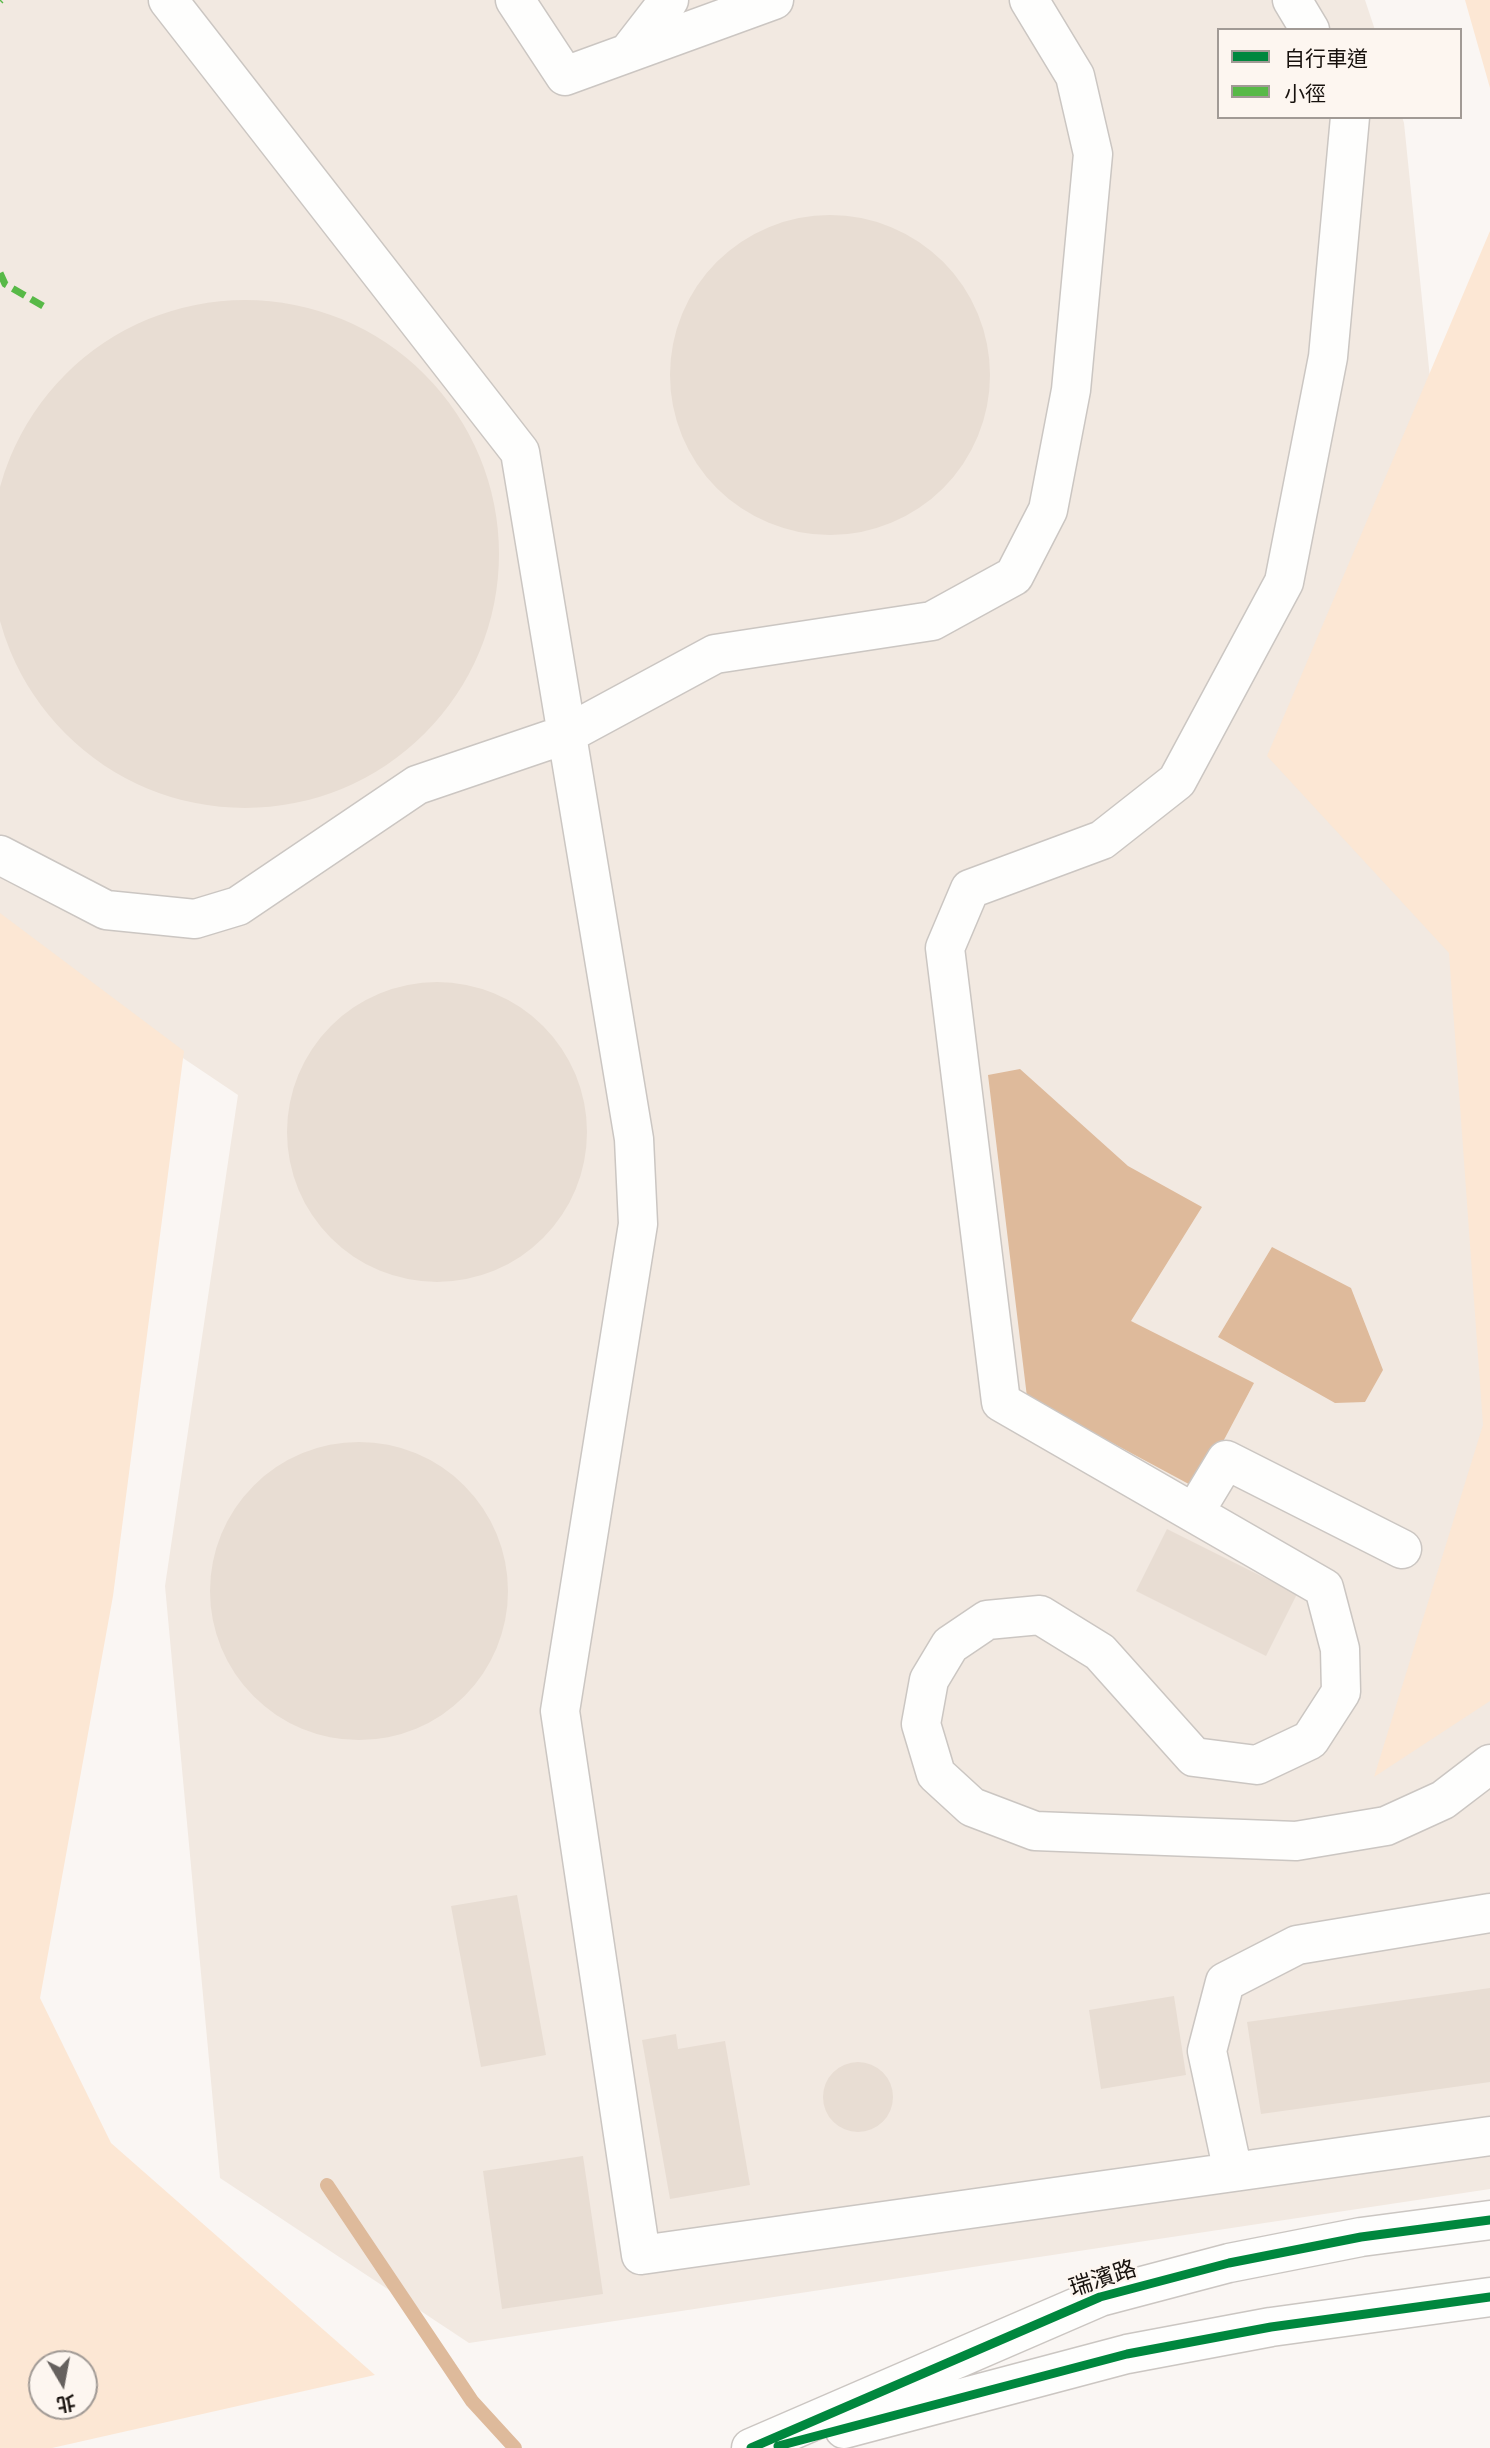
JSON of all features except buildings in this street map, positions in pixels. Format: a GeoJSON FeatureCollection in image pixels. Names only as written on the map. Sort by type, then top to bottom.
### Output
{"type":"FeatureCollection","features":[{"type":"Feature","properties":{"kind":"main road"},"geometry":{"type":"LineString","coordinates":[[168,0],[520,452],[634,1139],[638,1224],[561,1711],[641,2255],[1490,2136]]}},
{"type":"Feature","properties":{"kind":"main road"},"geometry":{"type":"LineString","coordinates":[[515,0],[565,76],[774,0]]}},
{"type":"Feature","properties":{"kind":"main road"},"geometry":{"type":"LineString","coordinates":[[628,52],[669,0]]}},
{"type":"Feature","properties":{"kind":"main road"},"geometry":{"type":"LineString","coordinates":[[0,855],[106,910],[195,919],[238,906],[416,785],[567,734],[715,654],[932,621],[1014,576],[1048,510],[1071,390],[1093,153],[1075,76],[1029,0]]}},
{"type":"Feature","properties":{"kind":"main road"},"geometry":{"type":"LineString","coordinates":[[1292,0],[1309,28]]}},
{"type":"Feature","properties":{"kind":"main road"},"geometry":{"type":"LineString","coordinates":[[1350,119],[1328,357],[1284,582],[1177,781],[1102,840],[970,889],[945,948],[1001,1402],[1324,1588],[1340,1649],[1341,1692],[1311,1740],[1258,1765],[1194,1757],[1100,1652],[1040,1615],[987,1620],[950,1645],[929,1680],[921,1724],[936,1774],[972,1807],[1035,1831],[1296,1841],[1386,1826],[1443,1800],[1490,1764]]}},
{"type":"Feature","properties":{"kind":"main road"},"geometry":{"type":"LineString","coordinates":[[1195,1513],[1226,1460],[1402,1549]]}},
{"type":"Feature","properties":{"kind":"main road"},"geometry":{"type":"LineString","coordinates":[[1233,2172],[1206,2051],[1225,1982],[1297,1945],[1490,1913]]}},
{"type":"Feature","properties":{"kind":"main road","name":"瑞濱路"},"geometry":{"type":"LineString","coordinates":[[751,2448],[1100,2297],[1229,2263],[1361,2237],[1490,2220]]}},
{"type":"Feature","properties":{"kind":"main road"},"geometry":{"type":"LineString","coordinates":[[771,2448],[1127,2354],[1272,2327],[1490,2297]]}},
{"type":"Feature","properties":{"kind":"shaded area"},"geometry":{"type":"Polygon","coordinates":[[[0,0],[1365,0],[1374,28],[1217,28],[1217,119],[1403,119],[1404,123],[1490,966],[1490,2189],[469,2343],[220,2178],[165,1586],[238,1095],[0,935],[0,0]]]}},
{"type":"Feature","properties":{"kind":"shaded area"},"geometry":{"type":"Polygon","coordinates":[[[1465,0],[1490,0],[1490,88],[1465,0]]]}},
{"type":"Feature","properties":{"kind":"shaded area"},"geometry":{"type":"Polygon","coordinates":[[[1490,231],[1490,1701],[1374,1777],[1483,1425],[1449,953],[1267,756],[1490,231]]]}},
{"type":"Feature","properties":{"kind":"shaded area"},"geometry":{"type":"Polygon","coordinates":[[[0,913],[184,1051],[113,1596],[40,1998],[111,2143],[375,2375],[52,2448],[0,2448],[0,913]]]}},
{"type":"Feature","properties":{"kind":"shaded area"},"geometry":{"type":"Polygon","coordinates":[[[1020,1069],[1128,1166],[1202,1207],[1131,1321],[1254,1383],[1198,1489],[1027,1397],[988,1075],[1020,1069]]]}},
{"type":"Feature","properties":{"kind":"shaded area"},"geometry":{"type":"Polygon","coordinates":[[[1272,1247],[1351,1288],[1383,1370],[1365,1402],[1335,1403],[1218,1337],[1272,1247]]]}},
{"type":"Feature","properties":{"kind":"waterway"},"geometry":{"type":"LineString","coordinates":[[327,2185],[472,2401],[515,2448]]}},
{"type":"Feature","properties":{"kind":"marked path"},"geometry":{"type":"LineString","coordinates":[[0,273],[5,284],[43,306]]}},
{"type":"Feature","properties":{"kind":"cycle path"},"geometry":{"type":"LineString","coordinates":[[751,2448],[1100,2297],[1229,2263],[1361,2237],[1490,2220]]}},
{"type":"Feature","properties":{"kind":"cycle path"},"geometry":{"type":"LineString","coordinates":[[778,2446],[1127,2354],[1271,2327],[1490,2297]]}}]}
